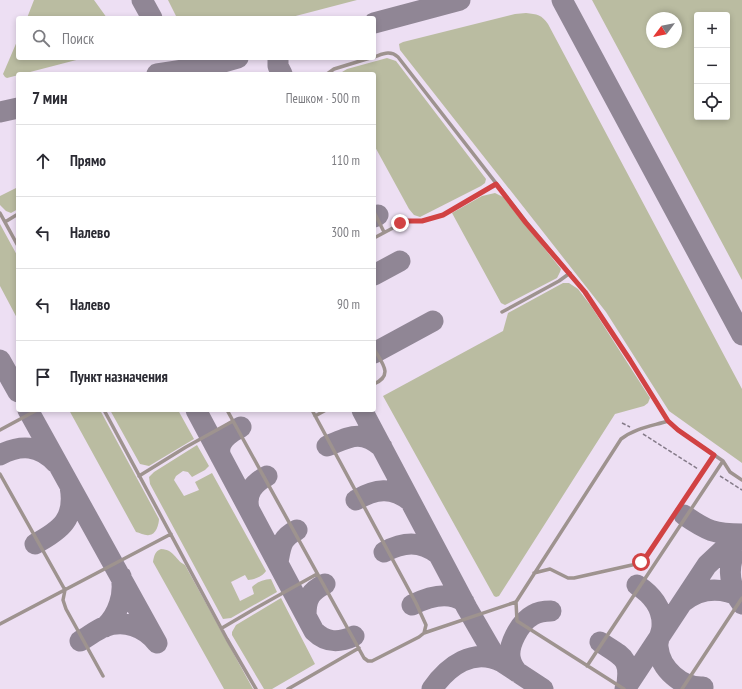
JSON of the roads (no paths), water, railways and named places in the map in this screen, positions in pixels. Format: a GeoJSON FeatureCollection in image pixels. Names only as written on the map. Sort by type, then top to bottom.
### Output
{"type":"FeatureCollection","features":[{"type":"Feature","properties":{"kind":"lane"},"geometry":{"type":"LineString","coordinates":[[376,56],[388,52],[393,53],[398,57],[526,223],[591,299],[668,421],[678,430],[723,461],[730,472],[742,480]]}},
{"type":"Feature","properties":{"kind":"lane"},"geometry":{"type":"LineString","coordinates":[[330,72],[334,69],[363,60]]}},
{"type":"Feature","properties":{"kind":"lane"},"geometry":{"type":"LineString","coordinates":[[376,237],[406,221],[422,221],[443,215],[496,184]]}},
{"type":"Feature","properties":{"kind":"lane"},"geometry":{"type":"LineString","coordinates":[[0,213],[16,242]]}},
{"type":"Feature","properties":{"kind":"lane"},"geometry":{"type":"LineString","coordinates":[[5,222],[16,215]]}},
{"type":"Feature","properties":{"kind":"lane"},"geometry":{"type":"LineString","coordinates":[[376,216],[384,232]]}},
{"type":"Feature","properties":{"kind":"lane"},"geometry":{"type":"LineString","coordinates":[[502,312],[559,281],[570,273]]}},
{"type":"Feature","properties":{"kind":"lane"},"geometry":{"type":"LineString","coordinates":[[376,353],[385,369],[385,375],[383,379],[376,383]]}},
{"type":"Feature","properties":{"kind":"lane"},"geometry":{"type":"LineString","coordinates":[[0,430],[32,412]]}},
{"type":"Feature","properties":{"kind":"lane"},"geometry":{"type":"LineString","coordinates":[[105,412],[256,689]]}},
{"type":"Feature","properties":{"kind":"lane"},"geometry":{"type":"LineString","coordinates":[[228,412],[364,658],[368,661],[372,661],[424,633],[516,602]]}},
{"type":"Feature","properties":{"kind":"lane"},"geometry":{"type":"LineString","coordinates":[[313,412],[425,620],[426,625],[424,633]]}},
{"type":"Feature","properties":{"kind":"lane"},"geometry":{"type":"LineString","coordinates":[[316,416],[323,412]]}},
{"type":"Feature","properties":{"kind":"lane"},"geometry":{"type":"LineString","coordinates":[[139,476],[186,447],[233,421]]}},
{"type":"Feature","properties":{"kind":"lane"},"geometry":{"type":"LineString","coordinates":[[624,689],[517,620],[516,602],[621,439],[628,433],[668,421]]}},
{"type":"Feature","properties":{"kind":"lane"},"geometry":{"type":"LineString","coordinates":[[534,573],[550,569],[568,578],[574,578],[641,562],[646,557],[714,455]]}},
{"type":"Feature","properties":{"kind":"lane"},"geometry":{"type":"LineString","coordinates":[[587,666],[723,461]]}},
{"type":"Feature","properties":{"kind":"lane"},"geometry":{"type":"LineString","coordinates":[[0,474],[65,590],[63,600],[66,609],[103,676]]}},
{"type":"Feature","properties":{"kind":"lane"},"geometry":{"type":"LineString","coordinates":[[0,624],[171,534]]}},
{"type":"Feature","properties":{"kind":"lane"},"geometry":{"type":"LineString","coordinates":[[222,628],[317,574]]}},
{"type":"Feature","properties":{"kind":"lane"},"geometry":{"type":"LineString","coordinates":[[682,689],[742,598]]}},
{"type":"Feature","properties":{"kind":"lane"},"geometry":{"type":"LineString","coordinates":[[288,689],[359,648]]}}]}
